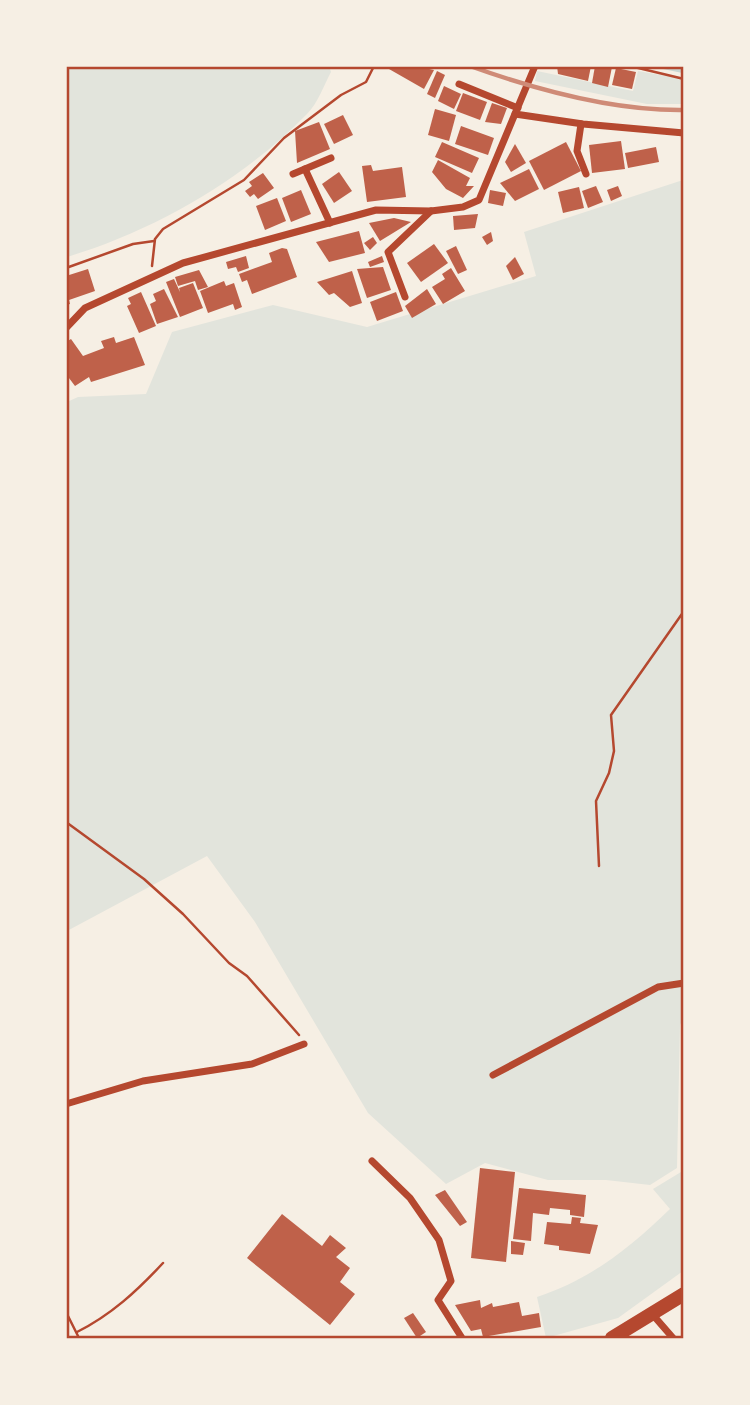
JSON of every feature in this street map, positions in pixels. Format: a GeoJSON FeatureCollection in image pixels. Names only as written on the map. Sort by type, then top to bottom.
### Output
{"type":"FeatureCollection","features":[{"type":"Feature","properties":{"kind":"main road"},"geometry":{"type":"LineString","coordinates":[[612,1339],[684,1294]]}},
{"type":"Feature","properties":{"kind":"street"},"geometry":{"type":"LineString","coordinates":[[66,328],[85,307],[183,263],[376,210],[431,211],[463,207],[479,200],[535,66]]}},
{"type":"Feature","properties":{"kind":"street"},"geometry":{"type":"LineString","coordinates":[[459,84],[517,111],[581,124],[684,133]]}},
{"type":"Feature","properties":{"kind":"street"},"geometry":{"type":"LineString","coordinates":[[581,124],[577,151],[586,174]]}},
{"type":"Feature","properties":{"kind":"street"},"geometry":{"type":"LineString","coordinates":[[293,174],[331,158]]}},
{"type":"Feature","properties":{"kind":"street"},"geometry":{"type":"LineString","coordinates":[[305,169],[330,223]]}},
{"type":"Feature","properties":{"kind":"street"},"geometry":{"type":"LineString","coordinates":[[405,297],[388,252],[431,211]]}},
{"type":"Feature","properties":{"kind":"street"},"geometry":{"type":"LineString","coordinates":[[493,1075],[658,987],[684,983]]}},
{"type":"Feature","properties":{"kind":"street"},"geometry":{"type":"LineString","coordinates":[[66,1104],[143,1081],[252,1064],[304,1044]]}},
{"type":"Feature","properties":{"kind":"street"},"geometry":{"type":"LineString","coordinates":[[372,1161],[410,1199],[439,1240],[451,1281],[438,1300],[462,1339]]}},
{"type":"Feature","properties":{"kind":"street"},"geometry":{"type":"LineString","coordinates":[[653,1315],[673,1339]]}},
{"type":"Feature","properties":{"kind":"path"},"geometry":{"type":"LineString","coordinates":[[152,277],[155,241],[163,229],[244,180],[284,138],[341,95],[366,82],[374,66]]}},
{"type":"Feature","properties":{"kind":"path"},"geometry":{"type":"LineString","coordinates":[[630,66],[684,79]]}},
{"type":"Feature","properties":{"kind":"path"},"geometry":{"type":"LineString","coordinates":[[66,268],[133,244],[155,241]]}},
{"type":"Feature","properties":{"kind":"path"},"geometry":{"type":"LineString","coordinates":[[598,866],[596,801],[610,773],[614,751],[611,715],[684,611]]}},
{"type":"Feature","properties":{"kind":"path"},"geometry":{"type":"LineString","coordinates":[[66,822],[144,878],[183,914],[229,963],[247,976],[294,1027],[304,1044]]}},
{"type":"Feature","properties":{"kind":"path"},"geometry":{"type":"LineString","coordinates":[[77,1332],[98,1322],[135,1293],[163,1263]]}},
{"type":"Feature","properties":{"kind":"path"},"geometry":{"type":"LineString","coordinates":[[66,1312],[79,1339]]}},
{"type":"Feature","properties":{"kind":"shaded area"},"geometry":{"type":"Polygon","coordinates":[[[67,66],[329,66],[331,72],[311,110],[255,161],[164,218],[100,246],[67,257],[67,66]]]}},
{"type":"Feature","properties":{"kind":"shaded area"},"geometry":{"type":"Polygon","coordinates":[[[537,71],[633,91],[638,71],[683,79],[683,104],[647,104],[535,81],[537,71]]]}},
{"type":"Feature","properties":{"kind":"shaded area"},"geometry":{"type":"Polygon","coordinates":[[[683,180],[684,1016],[680,1025],[677,1168],[650,1185],[606,1180],[548,1180],[485,1163],[446,1184],[368,1113],[255,922],[207,856],[67,931],[67,402],[78,397],[146,394],[172,332],[273,305],[367,327],[536,276],[524,232],[683,180]]]}},
{"type":"Feature","properties":{"kind":"shaded area"},"geometry":{"type":"Polygon","coordinates":[[[683,1083],[683,1271],[618,1318],[546,1338],[537,1297],[575,1281],[609,1261],[670,1209],[653,1189],[681,1172],[683,1083]]]}},
{"type":"Feature","properties":{"kind":"building"},"geometry":{"type":"Polygon","coordinates":[[[391,66],[415,66],[434,70],[424,89],[389,69],[391,66]]]}},
{"type":"Feature","properties":{"kind":"building"},"geometry":{"type":"Polygon","coordinates":[[[557,66],[591,66],[588,81],[558,74],[557,66]]]}},
{"type":"Feature","properties":{"kind":"building"},"geometry":{"type":"Polygon","coordinates":[[[595,66],[612,67],[608,87],[592,83],[595,66]]]}},
{"type":"Feature","properties":{"kind":"building"},"geometry":{"type":"Polygon","coordinates":[[[616,68],[636,72],[632,89],[612,85],[616,68]]]}},
{"type":"Feature","properties":{"kind":"building"},"geometry":{"type":"Polygon","coordinates":[[[437,71],[445,75],[435,98],[427,94],[437,71]]]}},
{"type":"Feature","properties":{"kind":"building"},"geometry":{"type":"Polygon","coordinates":[[[444,86],[461,94],[454,109],[438,101],[444,86]]]}},
{"type":"Feature","properties":{"kind":"building"},"geometry":{"type":"Polygon","coordinates":[[[463,93],[487,102],[480,120],[456,111],[463,93]]]}},
{"type":"Feature","properties":{"kind":"building"},"geometry":{"type":"Polygon","coordinates":[[[492,103],[507,108],[501,124],[485,122],[492,103]]]}},
{"type":"Feature","properties":{"kind":"building"},"geometry":{"type":"Polygon","coordinates":[[[435,109],[456,115],[449,141],[428,135],[435,109]]]}},
{"type":"Feature","properties":{"kind":"building"},"geometry":{"type":"Polygon","coordinates":[[[343,115],[353,135],[334,144],[324,124],[343,115]]]}},
{"type":"Feature","properties":{"kind":"building"},"geometry":{"type":"Polygon","coordinates":[[[319,122],[330,149],[297,163],[295,131],[319,122]]]}},
{"type":"Feature","properties":{"kind":"building"},"geometry":{"type":"Polygon","coordinates":[[[461,126],[494,138],[488,155],[455,144],[461,126]]]}},
{"type":"Feature","properties":{"kind":"building"},"geometry":{"type":"Polygon","coordinates":[[[621,141],[625,169],[592,173],[589,145],[621,141]]]}},
{"type":"Feature","properties":{"kind":"building"},"geometry":{"type":"Polygon","coordinates":[[[442,142],[479,158],[472,173],[435,157],[442,142]]]}},
{"type":"Feature","properties":{"kind":"building"},"geometry":{"type":"Polygon","coordinates":[[[566,142],[581,171],[544,190],[529,161],[566,142]]]}},
{"type":"Feature","properties":{"kind":"building"},"geometry":{"type":"Polygon","coordinates":[[[515,144],[526,163],[511,172],[505,162],[515,144]]]}},
{"type":"Feature","properties":{"kind":"building"},"geometry":{"type":"Polygon","coordinates":[[[656,147],[659,162],[628,168],[625,153],[656,147]]]}},
{"type":"Feature","properties":{"kind":"building"},"geometry":{"type":"Polygon","coordinates":[[[438,160],[470,178],[466,186],[474,186],[463,198],[446,189],[432,172],[438,160]]]}},
{"type":"Feature","properties":{"kind":"building"},"geometry":{"type":"Polygon","coordinates":[[[371,165],[373,171],[402,167],[406,197],[367,202],[362,166],[371,165]]]}},
{"type":"Feature","properties":{"kind":"building"},"geometry":{"type":"Polygon","coordinates":[[[529,169],[539,189],[515,201],[500,183],[529,169]]]}},
{"type":"Feature","properties":{"kind":"building"},"geometry":{"type":"Polygon","coordinates":[[[339,172],[352,191],[334,203],[322,184],[339,172]]]}},
{"type":"Feature","properties":{"kind":"building"},"geometry":{"type":"Polygon","coordinates":[[[263,173],[274,188],[258,199],[254,194],[250,197],[245,191],[252,186],[249,182],[263,173]]]}},
{"type":"Feature","properties":{"kind":"building"},"geometry":{"type":"Polygon","coordinates":[[[596,186],[603,202],[588,208],[582,191],[596,186]]]}},
{"type":"Feature","properties":{"kind":"building"},"geometry":{"type":"Polygon","coordinates":[[[618,186],[622,196],[611,201],[607,190],[618,186]]]}},
{"type":"Feature","properties":{"kind":"building"},"geometry":{"type":"Polygon","coordinates":[[[579,187],[584,208],[563,213],[558,192],[579,187]]]}},
{"type":"Feature","properties":{"kind":"building"},"geometry":{"type":"Polygon","coordinates":[[[301,190],[311,214],[291,222],[282,198],[301,190]]]}},
{"type":"Feature","properties":{"kind":"building"},"geometry":{"type":"Polygon","coordinates":[[[490,190],[506,193],[503,206],[488,203],[490,190]]]}},
{"type":"Feature","properties":{"kind":"building"},"geometry":{"type":"Polygon","coordinates":[[[277,198],[286,221],[265,230],[256,206],[277,198]]]}},
{"type":"Feature","properties":{"kind":"building"},"geometry":{"type":"Polygon","coordinates":[[[478,214],[475,228],[454,230],[453,216],[478,214]]]}},
{"type":"Feature","properties":{"kind":"building"},"geometry":{"type":"Polygon","coordinates":[[[394,218],[411,222],[380,241],[369,223],[394,218]]]}},
{"type":"Feature","properties":{"kind":"building"},"geometry":{"type":"Polygon","coordinates":[[[359,231],[365,253],[329,262],[316,242],[359,231]]]}},
{"type":"Feature","properties":{"kind":"building"},"geometry":{"type":"Polygon","coordinates":[[[491,232],[493,241],[487,245],[482,237],[491,232]]]}},
{"type":"Feature","properties":{"kind":"building"},"geometry":{"type":"Polygon","coordinates":[[[373,237],[377,243],[370,250],[364,243],[373,237]]]}},
{"type":"Feature","properties":{"kind":"building"},"geometry":{"type":"Polygon","coordinates":[[[434,244],[448,263],[421,282],[407,263],[434,244]]]}},
{"type":"Feature","properties":{"kind":"building"},"geometry":{"type":"Polygon","coordinates":[[[456,246],[467,270],[458,274],[446,251],[456,246]]]}},
{"type":"Feature","properties":{"kind":"building"},"geometry":{"type":"Polygon","coordinates":[[[287,249],[297,277],[252,294],[247,280],[242,282],[239,274],[272,262],[269,253],[287,249]]]}},
{"type":"Feature","properties":{"kind":"building"},"geometry":{"type":"Polygon","coordinates":[[[246,256],[249,268],[238,272],[236,267],[228,269],[226,262],[246,256]]]}},
{"type":"Feature","properties":{"kind":"building"},"geometry":{"type":"Polygon","coordinates":[[[382,256],[384,262],[370,267],[368,262],[382,256]]]}},
{"type":"Feature","properties":{"kind":"building"},"geometry":{"type":"Polygon","coordinates":[[[515,257],[524,274],[513,280],[506,266],[515,257]]]}},
{"type":"Feature","properties":{"kind":"building"},"geometry":{"type":"Polygon","coordinates":[[[383,267],[391,290],[367,298],[357,269],[383,267]]]}},
{"type":"Feature","properties":{"kind":"building"},"geometry":{"type":"Polygon","coordinates":[[[451,268],[465,291],[443,304],[432,287],[445,279],[442,274],[451,268]]]}},
{"type":"Feature","properties":{"kind":"building"},"geometry":{"type":"Polygon","coordinates":[[[88,269],[95,291],[69,300],[70,304],[66,305],[66,276],[88,269]]]}},
{"type":"Feature","properties":{"kind":"building"},"geometry":{"type":"Polygon","coordinates":[[[199,270],[208,287],[198,290],[195,281],[178,286],[175,277],[199,270]]]}},
{"type":"Feature","properties":{"kind":"building"},"geometry":{"type":"Polygon","coordinates":[[[352,271],[362,303],[350,307],[334,293],[329,295],[317,282],[352,271]]]}},
{"type":"Feature","properties":{"kind":"building"},"geometry":{"type":"Polygon","coordinates":[[[174,279],[180,292],[179,288],[193,283],[203,308],[180,317],[166,282],[174,279]]]}},
{"type":"Feature","properties":{"kind":"building"},"geometry":{"type":"Polygon","coordinates":[[[224,281],[226,286],[234,283],[242,307],[235,310],[233,304],[208,313],[200,291],[224,281]]]}},
{"type":"Feature","properties":{"kind":"building"},"geometry":{"type":"Polygon","coordinates":[[[164,289],[178,317],[157,324],[150,304],[156,301],[153,294],[164,289]]]}},
{"type":"Feature","properties":{"kind":"building"},"geometry":{"type":"Polygon","coordinates":[[[427,289],[436,304],[412,318],[405,306],[427,289]]]}},
{"type":"Feature","properties":{"kind":"building"},"geometry":{"type":"Polygon","coordinates":[[[141,292],[156,326],[139,333],[127,306],[131,304],[128,298],[141,292]]]}},
{"type":"Feature","properties":{"kind":"building"},"geometry":{"type":"Polygon","coordinates":[[[396,292],[403,311],[377,321],[370,302],[396,292]]]}},
{"type":"Feature","properties":{"kind":"building"},"geometry":{"type":"Polygon","coordinates":[[[114,337],[116,343],[134,337],[145,365],[91,382],[89,377],[75,386],[66,374],[66,342],[71,339],[83,356],[104,348],[101,341],[114,337]]]}},
{"type":"Feature","properties":{"kind":"building"},"geometry":{"type":"Polygon","coordinates":[[[480,1168],[515,1172],[506,1262],[471,1258],[480,1168]]]}},
{"type":"Feature","properties":{"kind":"building"},"geometry":{"type":"Polygon","coordinates":[[[519,1188],[586,1195],[584,1217],[570,1215],[570,1210],[550,1208],[549,1215],[533,1213],[531,1241],[513,1239],[519,1188]]]}},
{"type":"Feature","properties":{"kind":"building"},"geometry":{"type":"Polygon","coordinates":[[[445,1190],[467,1222],[460,1226],[435,1195],[445,1190]]]}},
{"type":"Feature","properties":{"kind":"building"},"geometry":{"type":"Polygon","coordinates":[[[282,1214],[322,1246],[330,1235],[346,1248],[336,1257],[350,1268],[340,1282],[355,1294],[330,1325],[247,1258],[282,1214]]]}},
{"type":"Feature","properties":{"kind":"building"},"geometry":{"type":"Polygon","coordinates":[[[572,1217],[581,1218],[580,1223],[598,1225],[590,1254],[559,1250],[559,1246],[544,1244],[547,1222],[571,1224],[572,1217]]]}},
{"type":"Feature","properties":{"kind":"building"},"geometry":{"type":"Polygon","coordinates":[[[511,1241],[525,1243],[523,1255],[511,1254],[511,1241]]]}},
{"type":"Feature","properties":{"kind":"building"},"geometry":{"type":"Polygon","coordinates":[[[480,1300],[481,1308],[492,1303],[493,1307],[519,1302],[522,1316],[539,1313],[541,1327],[483,1337],[481,1329],[471,1331],[455,1305],[480,1300]]]}},
{"type":"Feature","properties":{"kind":"building"},"geometry":{"type":"Polygon","coordinates":[[[413,1313],[426,1332],[417,1338],[404,1318],[413,1313]]]}},
{"type":"Feature","properties":{"kind":"waterway"},"geometry":{"type":"LineString","coordinates":[[660,66],[684,71]]}},
{"type":"Feature","properties":{"kind":"railway"},"geometry":{"type":"LineString","coordinates":[[470,66],[521,83],[603,103],[684,110]]}}]}
